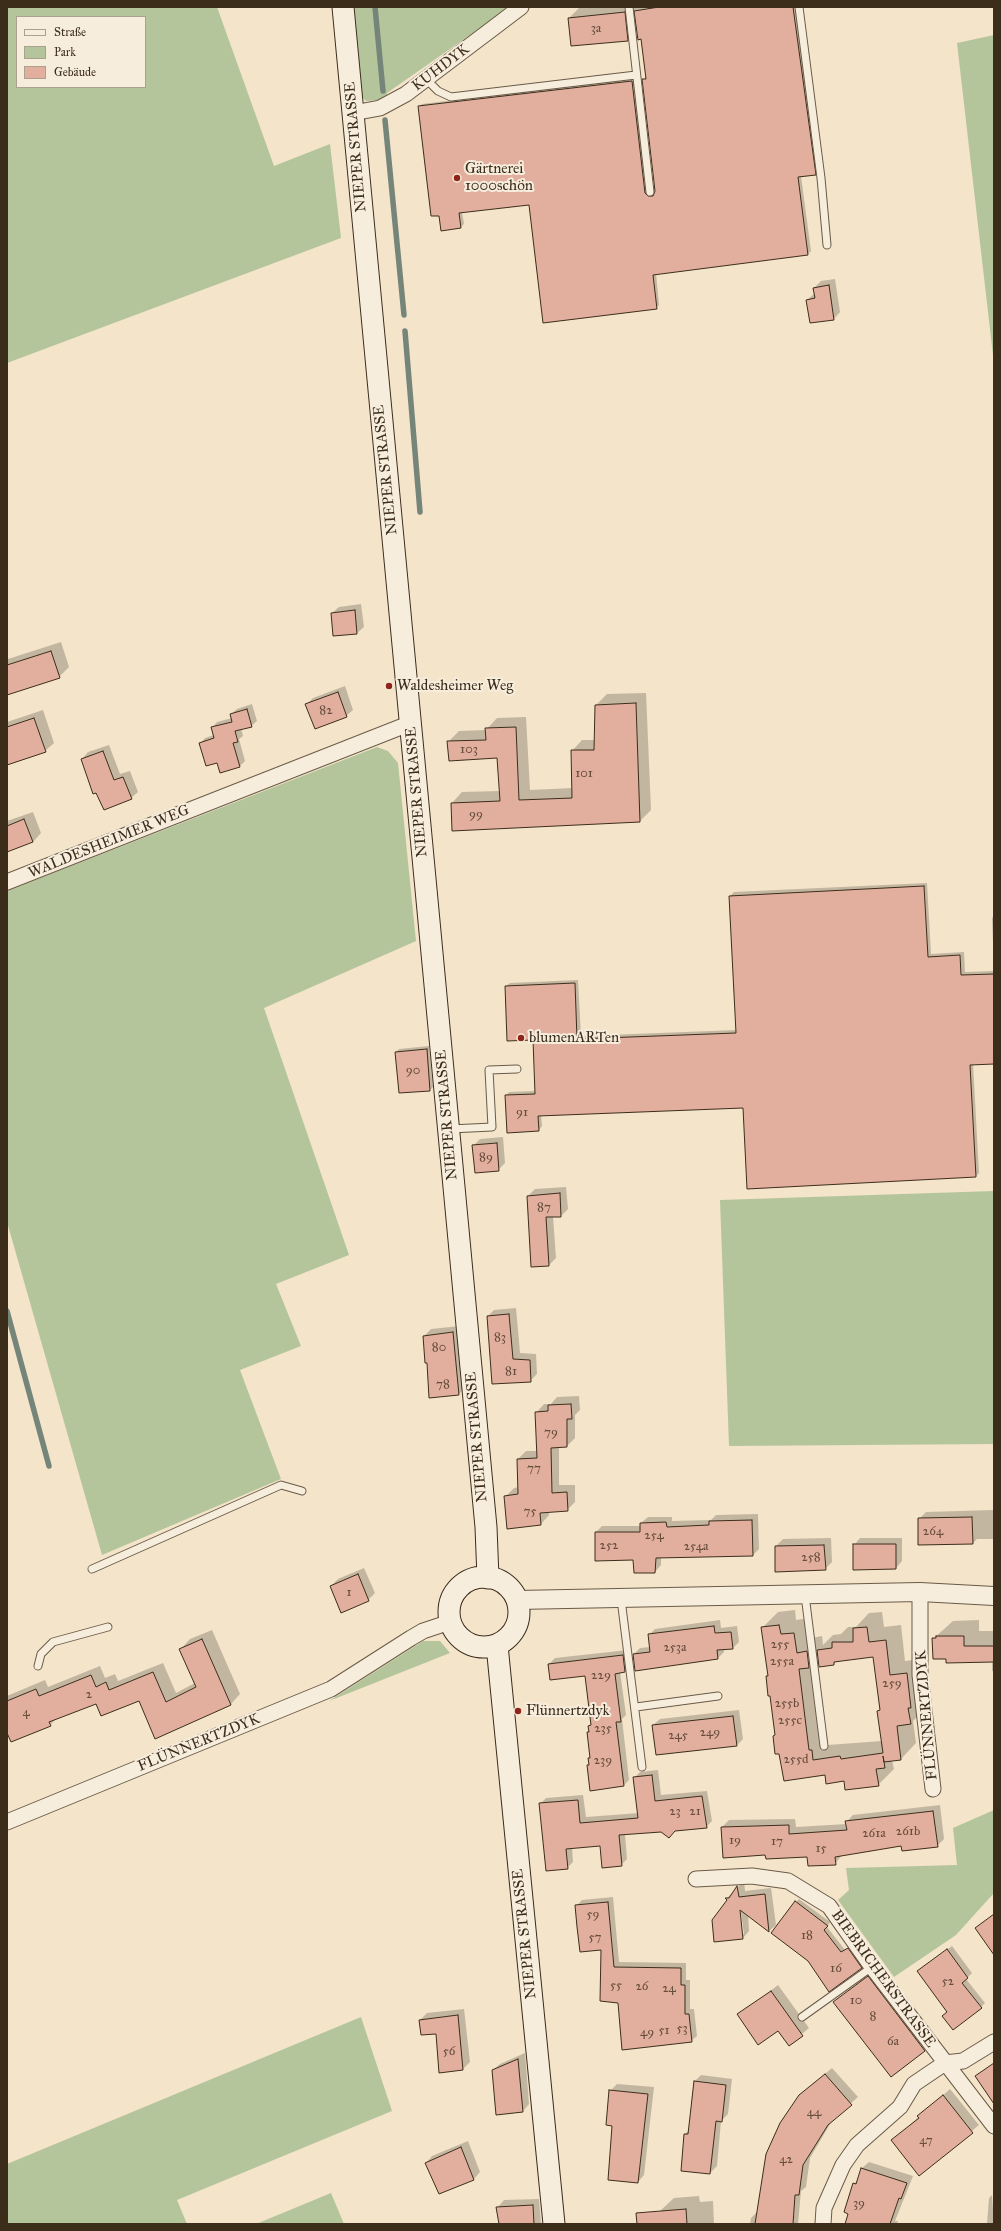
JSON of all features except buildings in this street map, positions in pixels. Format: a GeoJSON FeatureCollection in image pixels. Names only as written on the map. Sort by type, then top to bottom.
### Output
{"type":"FeatureCollection","features":[{"type":"Feature","properties":{"kind":"main road","name":"NIEPER STRASSE"},"geometry":{"type":"LineString","coordinates":[[343,7],[486,1527],[488,1578]]}},
{"type":"Feature","properties":{"kind":"main road"},"geometry":{"type":"LineString","coordinates":[[488,1578],[506,1585],[517,1600],[519,1611],[518,1622],[510,1636],[497,1645],[480,1647],[464,1641],[455,1632],[450,1622],[449,1612],[454,1594],[469,1581],[488,1578]]}},
{"type":"Feature","properties":{"kind":"main road","name":"NIEPER STRASSE"},"geometry":{"type":"LineString","coordinates":[[497,1645],[554,2224]]}},
{"type":"Feature","properties":{"kind":"street","name":"KUHDYK"},"geometry":{"type":"LineString","coordinates":[[353,113],[380,108],[406,94],[521,7]]}},
{"type":"Feature","properties":{"kind":"street","name":"WALDESHEIMER WEG"},"geometry":{"type":"LineString","coordinates":[[7,882],[411,723]]}},
{"type":"Feature","properties":{"kind":"street"},"geometry":{"type":"LineString","coordinates":[[517,1600],[920,1592],[994,1596]]}},
{"type":"Feature","properties":{"kind":"street","name":"FLÜNNERTZDYK"},"geometry":{"type":"LineString","coordinates":[[920,1592],[920,1675],[933,1789]]}},
{"type":"Feature","properties":{"kind":"street","name":"FLÜNNERTZDYK"},"geometry":{"type":"LineString","coordinates":[[7,1822],[331,1689],[423,1631],[450,1622]]}},
{"type":"Feature","properties":{"kind":"street","name":"BIEBRICHERSTRASSE"},"geometry":{"type":"LineString","coordinates":[[696,1879],[752,1876],[788,1881],[829,1906],[872,1967],[994,2126]]}},
{"type":"Feature","properties":{"kind":"street"},"geometry":{"type":"LineString","coordinates":[[823,2224],[824,2208],[846,2160],[858,2145],[900,2108],[914,2084],[945,2063],[964,2061],[994,2042]]}},
{"type":"Feature","properties":{"kind":"lane"},"geometry":{"type":"LineString","coordinates":[[629,7],[650,192]]}},
{"type":"Feature","properties":{"kind":"lane"},"geometry":{"type":"LineString","coordinates":[[799,7],[821,178],[827,245]]}},
{"type":"Feature","properties":{"kind":"lane"},"geometry":{"type":"LineString","coordinates":[[426,79],[438,91],[452,97],[636,75]]}},
{"type":"Feature","properties":{"kind":"lane"},"geometry":{"type":"LineString","coordinates":[[448,1130],[492,1127],[489,1070],[517,1069]]}},
{"type":"Feature","properties":{"kind":"lane"},"geometry":{"type":"LineString","coordinates":[[92,1569],[281,1485],[302,1491]]}},
{"type":"Feature","properties":{"kind":"lane"},"geometry":{"type":"LineString","coordinates":[[805,1595],[824,1746]]}},
{"type":"Feature","properties":{"kind":"lane"},"geometry":{"type":"LineString","coordinates":[[621,1599],[636,1707],[642,1767]]}},
{"type":"Feature","properties":{"kind":"lane"},"geometry":{"type":"LineString","coordinates":[[38,1666],[41,1654],[53,1642],[108,1627]]}},
{"type":"Feature","properties":{"kind":"lane"},"geometry":{"type":"LineString","coordinates":[[636,1707],[718,1696]]}},
{"type":"Feature","properties":{"kind":"lane"},"geometry":{"type":"LineString","coordinates":[[802,2017],[872,1967]]}},
{"type":"Feature","properties":{"kind":"green space"},"geometry":{"type":"Polygon","coordinates":[[[7,7],[217,7],[274,166],[330,144],[341,238],[7,363],[7,7]]]}},
{"type":"Feature","properties":{"kind":"green space"},"geometry":{"type":"Polygon","coordinates":[[[350,7],[510,7],[387,93],[388,99],[366,101],[358,93],[350,7]]]}},
{"type":"Feature","properties":{"kind":"green space"},"geometry":{"type":"Polygon","coordinates":[[[994,35],[994,364],[957,43],[994,35]]]}},
{"type":"Feature","properties":{"kind":"green space"},"geometry":{"type":"Polygon","coordinates":[[[377,747],[388,751],[398,763],[416,941],[264,1008],[349,1255],[276,1284],[301,1346],[240,1370],[281,1479],[102,1555],[7,1222],[7,891],[377,747]]]}},
{"type":"Feature","properties":{"kind":"green space"},"geometry":{"type":"Polygon","coordinates":[[[994,1191],[994,1444],[729,1446],[720,1200],[994,1191]]]}},
{"type":"Feature","properties":{"kind":"green space"},"geometry":{"type":"Polygon","coordinates":[[[423,1641],[440,1641],[450,1653],[329,1701],[423,1641]]]}},
{"type":"Feature","properties":{"kind":"green space"},"geometry":{"type":"Polygon","coordinates":[[[994,1810],[994,1893],[956,1935],[894,1977],[838,1900],[849,1890],[846,1868],[957,1865],[953,1828],[994,1810]]]}},
{"type":"Feature","properties":{"kind":"green space"},"geometry":{"type":"Polygon","coordinates":[[[361,2017],[392,2111],[177,2200],[187,2224],[7,2224],[7,2164],[361,2017]]]}},
{"type":"Feature","properties":{"kind":"green space"},"geometry":{"type":"Polygon","coordinates":[[[331,2193],[344,2224],[256,2224],[331,2193]]]}},
{"type":"Feature","properties":{"kind":"waterway"},"geometry":{"type":"LineString","coordinates":[[375,7],[383,91]]}},
{"type":"Feature","properties":{"kind":"waterway"},"geometry":{"type":"LineString","coordinates":[[385,120],[404,315]]}},
{"type":"Feature","properties":{"kind":"waterway"},"geometry":{"type":"LineString","coordinates":[[405,331],[420,512]]}},
{"type":"Feature","properties":{"kind":"waterway"},"geometry":{"type":"LineString","coordinates":[[7,1311],[49,1466]]}},
{"type":"Feature","properties":{"kind":"place","name":"Gärtnerei 1000schön"},"geometry":{"type":"Point","coordinates":[457,178]}},
{"type":"Feature","properties":{"kind":"place","name":"Waldesheimer Weg"},"geometry":{"type":"Point","coordinates":[389,686]}},
{"type":"Feature","properties":{"kind":"place","name":"blumenARTen"},"geometry":{"type":"Point","coordinates":[521,1038]}},
{"type":"Feature","properties":{"kind":"place","name":"Flünnertzdyk"},"geometry":{"type":"Point","coordinates":[518,1711]}}]}
